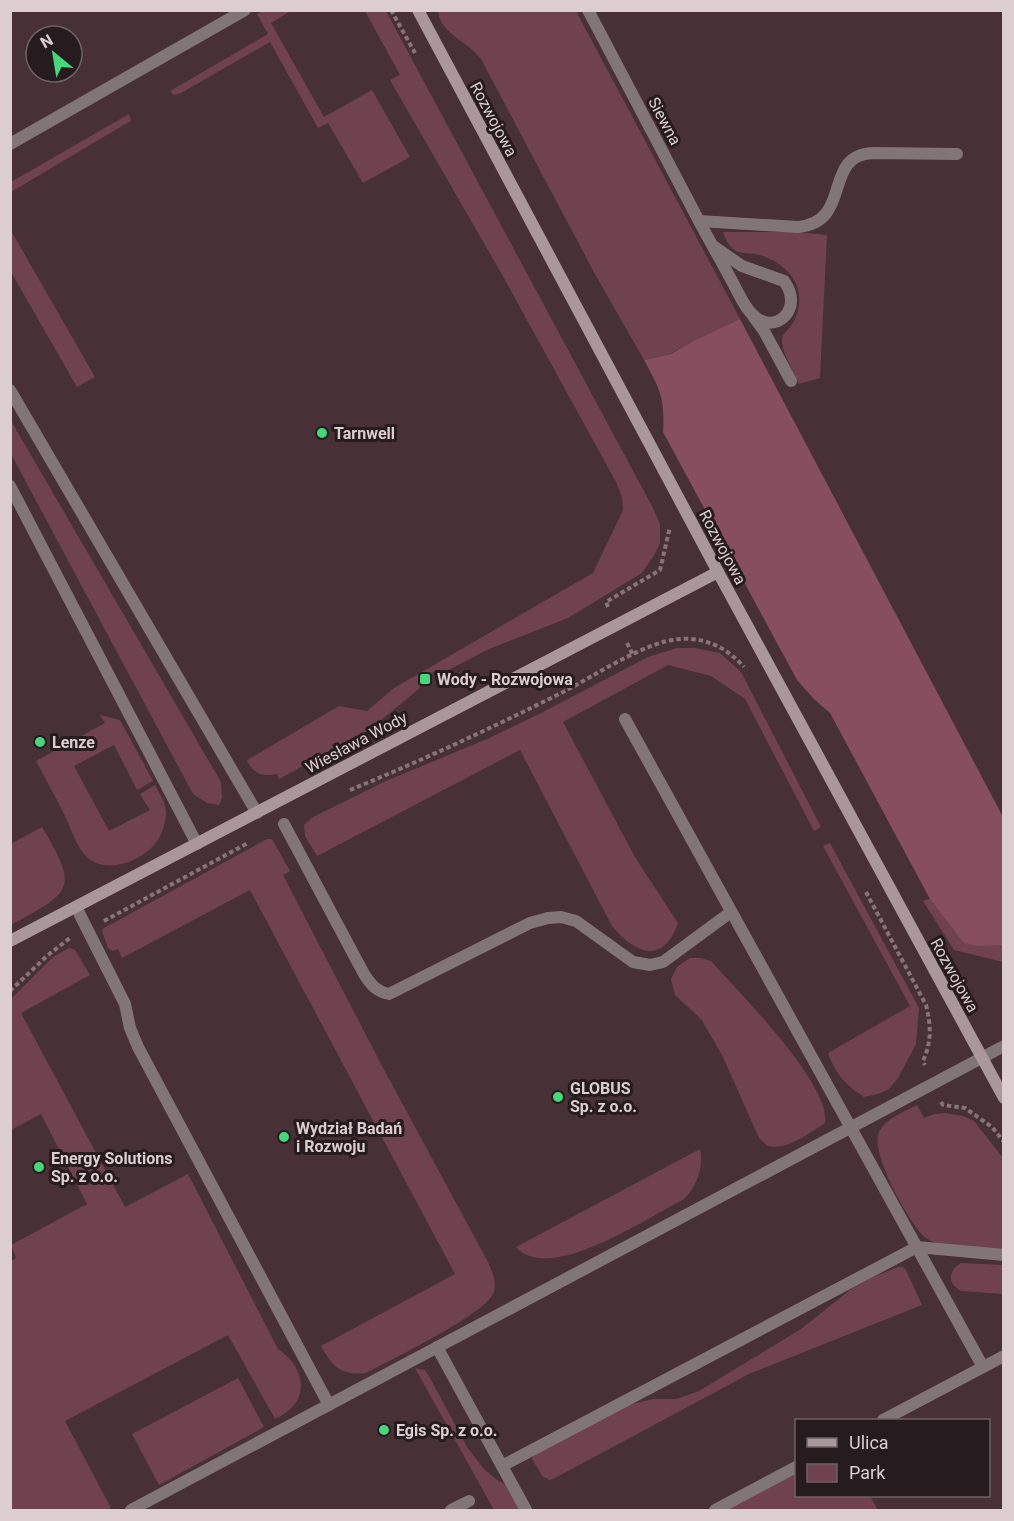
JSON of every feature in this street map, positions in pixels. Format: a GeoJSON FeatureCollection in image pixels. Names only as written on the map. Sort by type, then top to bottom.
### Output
{"type":"FeatureCollection","features":[{"type":"Feature","properties":{"kind":"street"},"geometry":{"type":"LineString","coordinates":[[10,144],[245,10]]}},
{"type":"Feature","properties":{"kind":"street","name":"Rozwojowa"},"geometry":{"type":"LineString","coordinates":[[418,10],[718,572],[1004,1098]]}},
{"type":"Feature","properties":{"kind":"street","name":"Siewna"},"geometry":{"type":"LineString","coordinates":[[588,10],[699,221],[745,306],[753,316],[764,322],[777,321],[787,315],[792,306],[788,286],[779,278],[742,266],[713,246]]}},
{"type":"Feature","properties":{"kind":"street"},"geometry":{"type":"LineString","coordinates":[[699,221],[810,226],[830,210],[844,167],[862,154],[957,154]]}},
{"type":"Feature","properties":{"kind":"street"},"geometry":{"type":"LineString","coordinates":[[753,316],[790,381]]}},
{"type":"Feature","properties":{"kind":"street"},"geometry":{"type":"LineString","coordinates":[[10,390],[257,813]]}},
{"type":"Feature","properties":{"kind":"street"},"geometry":{"type":"LineString","coordinates":[[10,486],[197,844]]}},
{"type":"Feature","properties":{"kind":"street","name":"Wiesława Wody"},"geometry":{"type":"LineString","coordinates":[[10,941],[718,572]]}},
{"type":"Feature","properties":{"kind":"street"},"geometry":{"type":"LineString","coordinates":[[625,719],[983,1367]]}},
{"type":"Feature","properties":{"kind":"street"},"geometry":{"type":"LineString","coordinates":[[284,824],[364,974],[371,986],[378,992],[389,994],[530,923],[548,918],[561,917],[576,921],[633,962],[650,964],[663,962],[731,912]]}},
{"type":"Feature","properties":{"kind":"street"},"geometry":{"type":"LineString","coordinates":[[76,907],[125,1004],[130,1028],[138,1047],[329,1405]]}},
{"type":"Feature","properties":{"kind":"street"},"geometry":{"type":"LineString","coordinates":[[131,1510],[1004,1046]]}},
{"type":"Feature","properties":{"kind":"street"},"geometry":{"type":"LineString","coordinates":[[502,1466],[916,1248],[1004,1255]]}},
{"type":"Feature","properties":{"kind":"street"},"geometry":{"type":"LineString","coordinates":[[437,1347],[526,1510]]}},
{"type":"Feature","properties":{"kind":"street"},"geometry":{"type":"LineString","coordinates":[[885,1419],[1004,1356]]}},
{"type":"Feature","properties":{"kind":"street"},"geometry":{"type":"LineString","coordinates":[[715,1510],[795,1468]]}},
{"type":"Feature","properties":{"kind":"street"},"geometry":{"type":"LineString","coordinates":[[451,1510],[469,1501]]}},
{"type":"Feature","properties":{"kind":"path"},"geometry":{"type":"LineString","coordinates":[[391,10],[420,63]]}},
{"type":"Feature","properties":{"kind":"path"},"geometry":{"type":"LineString","coordinates":[[633,656],[606,602],[660,570],[671,525]]}},
{"type":"Feature","properties":{"kind":"path"},"geometry":{"type":"LineString","coordinates":[[340,794],[564,692],[656,645],[678,639],[701,639],[726,650],[749,675]]}},
{"type":"Feature","properties":{"kind":"path"},"geometry":{"type":"LineString","coordinates":[[10,991],[64,941],[253,841]]}},
{"type":"Feature","properties":{"kind":"path"},"geometry":{"type":"LineString","coordinates":[[863,888],[926,1005],[931,1025],[927,1050],[922,1061],[943,1106],[965,1108],[992,1127],[1004,1142]]}},
{"type":"Feature","properties":{"kind":"green space"},"geometry":{"type":"Polygon","coordinates":[[[263,11],[289,12],[271,23],[324,117],[372,90],[410,157],[363,183],[328,123],[318,128],[270,42],[181,93],[174,95],[170,91],[268,34],[257,14],[263,11]]]}},
{"type":"Feature","properties":{"kind":"green space"},"geometry":{"type":"Polygon","coordinates":[[[365,11],[386,11],[653,508],[660,524],[660,543],[642,573],[568,618],[489,649],[439,675],[436,671],[418,681],[420,688],[368,731],[279,779],[277,774],[263,775],[255,771],[247,760],[339,706],[367,711],[394,688],[593,573],[623,510],[622,497],[616,482],[500,271],[390,80],[400,75],[365,11]]]}},
{"type":"Feature","properties":{"kind":"green space"},"geometry":{"type":"Polygon","coordinates":[[[438,11],[576,11],[740,319],[670,354],[644,360],[596,276],[481,59],[449,32],[440,19],[438,11]]]}},
{"type":"Feature","properties":{"kind":"green space"},"geometry":{"type":"Polygon","coordinates":[[[129,114],[131,121],[11,192],[11,182],[129,114]]]}},
{"type":"Feature","properties":{"kind":"green space"},"geometry":{"type":"Polygon","coordinates":[[[10,229],[95,377],[77,387],[11,272],[10,229]]]}},
{"type":"Feature","properties":{"kind":"green space"},"geometry":{"type":"Polygon","coordinates":[[[723,232],[797,232],[827,235],[820,378],[799,384],[783,346],[783,336],[797,315],[799,296],[793,278],[771,259],[736,251],[728,243],[723,232]]]}},
{"type":"Feature","properties":{"kind":"green space"},"geometry":{"type":"Polygon","coordinates":[[[10,419],[221,782],[222,798],[219,805],[207,803],[193,794],[11,454],[10,419]]]}},
{"type":"Feature","properties":{"kind":"green space"},"geometry":{"type":"Polygon","coordinates":[[[677,648],[695,648],[720,653],[741,672],[821,827],[814,831],[745,699],[711,676],[668,665],[563,722],[636,859],[678,923],[672,937],[656,950],[648,951],[629,943],[612,926],[520,750],[317,856],[305,836],[304,825],[313,817],[386,781],[487,739],[648,657],[677,648]]]}},
{"type":"Feature","properties":{"kind":"green space"},"geometry":{"type":"Polygon","coordinates":[[[100,715],[120,720],[153,781],[137,790],[114,745],[74,766],[109,831],[150,810],[140,794],[155,785],[166,811],[162,832],[151,848],[135,859],[115,865],[96,863],[84,854],[36,761],[105,723],[100,715]]]}},
{"type":"Feature","properties":{"kind":"green space"},"geometry":{"type":"Polygon","coordinates":[[[42,827],[62,864],[65,877],[63,887],[57,896],[46,905],[11,925],[11,844],[42,827]]]}},
{"type":"Feature","properties":{"kind":"green space"},"geometry":{"type":"Polygon","coordinates":[[[267,839],[272,839],[290,871],[283,875],[381,1064],[488,1262],[495,1282],[493,1294],[473,1313],[366,1373],[350,1373],[334,1365],[321,1346],[455,1274],[250,890],[122,958],[118,949],[113,951],[108,948],[102,931],[267,839]]]}},
{"type":"Feature","properties":{"kind":"green space"},"geometry":{"type":"Polygon","coordinates":[[[830,843],[919,1008],[916,1044],[898,1078],[889,1089],[864,1097],[842,1078],[828,1053],[910,1006],[823,846],[830,843]]]}},
{"type":"Feature","properties":{"kind":"green space"},"geometry":{"type":"Polygon","coordinates":[[[1003,876],[1003,962],[954,950],[923,901],[1003,876]]]}},
{"type":"Feature","properties":{"kind":"green space"},"geometry":{"type":"Polygon","coordinates":[[[69,948],[75,950],[90,975],[21,1013],[125,1207],[188,1174],[278,1349],[295,1366],[301,1386],[294,1405],[275,1419],[228,1335],[65,1421],[111,1508],[106,1510],[11,1510],[10,1261],[16,1258],[11,1245],[87,1204],[41,1114],[11,1130],[11,999],[53,957],[69,948]]]}},
{"type":"Feature","properties":{"kind":"green space"},"geometry":{"type":"Polygon","coordinates":[[[690,958],[711,961],[780,1039],[814,1086],[823,1106],[825,1123],[805,1136],[781,1146],[766,1145],[759,1138],[722,1055],[701,1019],[675,995],[671,979],[677,967],[690,958]]]}},
{"type":"Feature","properties":{"kind":"green space"},"geometry":{"type":"Polygon","coordinates":[[[917,1105],[924,1118],[945,1113],[963,1116],[974,1121],[1003,1158],[1003,1250],[953,1247],[934,1242],[919,1231],[902,1205],[886,1173],[878,1145],[878,1135],[889,1121],[917,1105]]]}},
{"type":"Feature","properties":{"kind":"green space"},"geometry":{"type":"Polygon","coordinates":[[[700,1149],[700,1169],[689,1194],[627,1231],[585,1250],[553,1258],[530,1256],[516,1247],[700,1149]]]}},
{"type":"Feature","properties":{"kind":"green space"},"geometry":{"type":"Polygon","coordinates":[[[961,1263],[1003,1265],[1003,1294],[961,1291],[956,1288],[951,1277],[961,1263]]]}},
{"type":"Feature","properties":{"kind":"green space"},"geometry":{"type":"Polygon","coordinates":[[[898,1267],[906,1270],[922,1305],[749,1374],[550,1480],[543,1477],[532,1459],[533,1456],[628,1405],[653,1399],[677,1399],[699,1391],[801,1329],[850,1290],[898,1267]]]}},
{"type":"Feature","properties":{"kind":"green space"},"geometry":{"type":"Polygon","coordinates":[[[415,1368],[425,1370],[467,1447],[484,1469],[506,1485],[522,1510],[494,1510],[415,1368]]]}},
{"type":"Feature","properties":{"kind":"green space"},"geometry":{"type":"Polygon","coordinates":[[[238,1378],[264,1427],[159,1485],[132,1434],[238,1378]]]}},
{"type":"Feature","properties":{"kind":"green space"},"geometry":{"type":"Polygon","coordinates":[[[795,1471],[795,1497],[871,1497],[878,1510],[719,1510],[795,1471]]]}},
{"type":"Feature","properties":{"kind":"shaded area"},"geometry":{"type":"Polygon","coordinates":[[[740,319],[1003,817],[1003,945],[977,946],[964,943],[930,899],[830,713],[797,680],[663,432],[660,394],[644,360],[671,354],[740,319]]]}},
{"type":"Feature","properties":{"kind":"place","name":"Tarnwell"},"geometry":{"type":"Point","coordinates":[322,433]}},
{"type":"Feature","properties":{"kind":"place","name":"Wody - Rozwojowa"},"geometry":{"type":"Point","coordinates":[425,679]}},
{"type":"Feature","properties":{"kind":"place","name":"Lenze"},"geometry":{"type":"Point","coordinates":[40,742]}},
{"type":"Feature","properties":{"kind":"place","name":"GLOBUS Sp. z o.o."},"geometry":{"type":"Point","coordinates":[558,1097]}},
{"type":"Feature","properties":{"kind":"place","name":"Wydział Badań i Rozwoju"},"geometry":{"type":"Point","coordinates":[284,1137]}},
{"type":"Feature","properties":{"kind":"place","name":"Energy Solutions Sp. z o.o."},"geometry":{"type":"Point","coordinates":[39,1167]}},
{"type":"Feature","properties":{"kind":"place","name":"Egis Sp. z o.o."},"geometry":{"type":"Point","coordinates":[384,1430]}}]}
